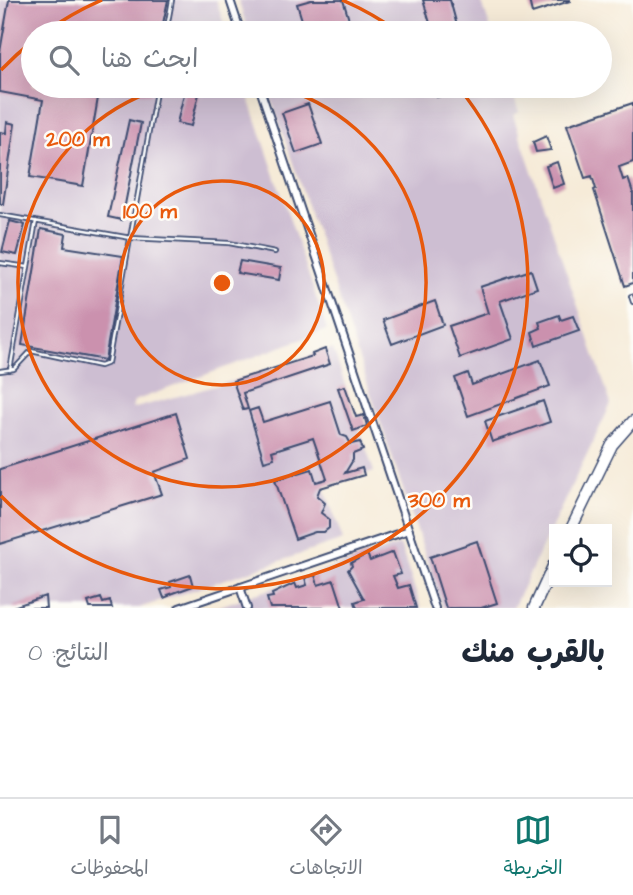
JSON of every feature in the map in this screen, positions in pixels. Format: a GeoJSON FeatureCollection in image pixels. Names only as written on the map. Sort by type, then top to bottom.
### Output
{"type":"FeatureCollection","features":[{"type":"Feature","properties":{"kind":"main road"},"geometry":{"type":"LineString","coordinates":[[573,524],[612,445],[633,421]]}},
{"type":"Feature","properties":{"kind":"main road"},"geometry":{"type":"LineString","coordinates":[[534,608],[549,575]]}},
{"type":"Feature","properties":{"kind":"street"},"geometry":{"type":"LineString","coordinates":[[230,0],[237,21]]}},
{"type":"Feature","properties":{"kind":"street"},"geometry":{"type":"LineString","coordinates":[[262,98],[435,608]]}},
{"type":"Feature","properties":{"kind":"street"},"geometry":{"type":"LineString","coordinates":[[179,608],[409,530]]}},
{"type":"Feature","properties":{"kind":"street"},"geometry":{"type":"LineString","coordinates":[[240,587],[247,608]]}},
{"type":"Feature","properties":{"kind":"lane"},"geometry":{"type":"LineString","coordinates":[[168,21],[172,0]]}},
{"type":"Feature","properties":{"kind":"lane"},"geometry":{"type":"LineString","coordinates":[[0,371],[10,370],[31,351],[100,366],[108,363],[155,98]]}},
{"type":"Feature","properties":{"kind":"lane"},"geometry":{"type":"LineString","coordinates":[[0,215],[131,238],[229,243],[275,252]]}},
{"type":"Feature","properties":{"kind":"lane"},"geometry":{"type":"LineString","coordinates":[[10,370],[36,221]]}},
{"type":"Feature","properties":{"kind":"lane"},"geometry":{"type":"LineString","coordinates":[[0,263],[28,267]]}},
{"type":"Feature","properties":{"kind":"lane"},"geometry":{"type":"LineString","coordinates":[[631,296],[633,302]]}},
{"type":"Feature","properties":{"kind":"shaded area"},"geometry":{"type":"Polygon","coordinates":[[[0,0],[216,0],[223,21],[21,21],[21,98],[249,98],[327,330],[134,401],[132,409],[333,349],[374,472],[324,487],[343,540],[139,608],[0,608],[0,0]]]}},
{"type":"Feature","properties":{"kind":"shaded area"},"geometry":{"type":"Polygon","coordinates":[[[238,0],[481,0],[488,21],[245,21],[238,0]]]}},
{"type":"Feature","properties":{"kind":"shaded area"},"geometry":{"type":"Polygon","coordinates":[[[271,98],[514,98],[519,112],[513,115],[611,404],[553,524],[549,524],[549,533],[513,608],[443,608],[271,98]]]}},
{"type":"Feature","properties":{"kind":"shaded area"},"geometry":{"type":"Polygon","coordinates":[[[400,545],[421,608],[214,608],[400,545]]]}},
{"type":"Feature","properties":{"kind":"building"},"geometry":{"type":"Polygon","coordinates":[[[9,0],[168,0],[164,21],[21,21],[21,96],[0,92],[0,52],[9,0]]]}},
{"type":"Feature","properties":{"kind":"building"},"geometry":{"type":"Polygon","coordinates":[[[311,0],[343,0],[349,21],[302,21],[297,4],[311,0]]]}},
{"type":"Feature","properties":{"kind":"building"},"geometry":{"type":"Polygon","coordinates":[[[423,0],[450,0],[456,21],[429,21],[423,0]]]}},
{"type":"Feature","properties":{"kind":"building"},"geometry":{"type":"Polygon","coordinates":[[[529,0],[570,0],[570,1],[532,13],[529,0]]]}},
{"type":"Feature","properties":{"kind":"building"},"geometry":{"type":"Polygon","coordinates":[[[32,98],[98,98],[83,186],[30,177],[43,100],[32,98]]]}},
{"type":"Feature","properties":{"kind":"building"},"geometry":{"type":"Polygon","coordinates":[[[183,98],[198,98],[191,126],[177,123],[183,98]]]}},
{"type":"Feature","properties":{"kind":"building"},"geometry":{"type":"Polygon","coordinates":[[[633,103],[633,162],[619,167],[623,180],[628,178],[633,193],[633,283],[625,286],[594,190],[596,189],[592,176],[585,178],[567,125],[633,103]]]}},
{"type":"Feature","properties":{"kind":"building"},"geometry":{"type":"Polygon","coordinates":[[[308,104],[322,144],[296,153],[282,113],[308,104]]]}},
{"type":"Feature","properties":{"kind":"building"},"geometry":{"type":"Polygon","coordinates":[[[129,120],[141,123],[122,220],[108,217],[129,120]]]}},
{"type":"Feature","properties":{"kind":"building"},"geometry":{"type":"Polygon","coordinates":[[[7,122],[15,124],[3,204],[0,204],[0,132],[6,133],[7,122]]]}},
{"type":"Feature","properties":{"kind":"building"},"geometry":{"type":"Polygon","coordinates":[[[546,136],[551,150],[536,152],[533,142],[546,136]]]}},
{"type":"Feature","properties":{"kind":"building"},"geometry":{"type":"Polygon","coordinates":[[[557,162],[564,184],[553,188],[546,166],[557,162]]]}},
{"type":"Feature","properties":{"kind":"building"},"geometry":{"type":"Polygon","coordinates":[[[10,221],[25,225],[17,255],[2,252],[10,221]]]}},
{"type":"Feature","properties":{"kind":"building"},"geometry":{"type":"Polygon","coordinates":[[[41,229],[66,234],[64,247],[123,256],[105,360],[22,345],[41,229]]]}},
{"type":"Feature","properties":{"kind":"building"},"geometry":{"type":"Polygon","coordinates":[[[240,261],[281,268],[279,280],[237,273],[240,261]]]}},
{"type":"Feature","properties":{"kind":"building"},"geometry":{"type":"Polygon","coordinates":[[[531,270],[537,288],[500,301],[513,339],[460,358],[449,326],[488,313],[480,287],[531,270]]]}},
{"type":"Feature","properties":{"kind":"building"},"geometry":{"type":"Polygon","coordinates":[[[435,301],[443,325],[392,344],[383,320],[435,301]]]}},
{"type":"Feature","properties":{"kind":"building"},"geometry":{"type":"Polygon","coordinates":[[[559,315],[561,320],[573,316],[579,331],[536,346],[532,332],[541,328],[539,322],[559,315]]]}},
{"type":"Feature","properties":{"kind":"building"},"geometry":{"type":"Polygon","coordinates":[[[325,349],[330,364],[243,393],[248,409],[243,410],[233,381],[313,356],[312,354],[325,349]]]}},
{"type":"Feature","properties":{"kind":"building"},"geometry":{"type":"Polygon","coordinates":[[[540,360],[550,386],[468,416],[455,378],[468,373],[472,385],[540,360]]]}},
{"type":"Feature","properties":{"kind":"building"},"geometry":{"type":"Polygon","coordinates":[[[345,386],[356,417],[364,415],[367,426],[353,431],[338,388],[345,386]]]}},
{"type":"Feature","properties":{"kind":"building"},"geometry":{"type":"Polygon","coordinates":[[[330,401],[341,435],[347,437],[351,444],[360,442],[363,450],[353,454],[353,460],[345,473],[362,468],[364,475],[320,488],[317,496],[325,503],[321,513],[329,519],[329,528],[324,532],[315,532],[295,539],[275,480],[312,469],[316,482],[327,479],[313,438],[272,451],[274,458],[264,461],[249,411],[258,408],[263,422],[330,401]]]}},
{"type":"Feature","properties":{"kind":"building"},"geometry":{"type":"Polygon","coordinates":[[[543,401],[550,422],[492,442],[485,421],[543,401]]]}},
{"type":"Feature","properties":{"kind":"building"},"geometry":{"type":"Polygon","coordinates":[[[176,413],[190,459],[154,472],[162,494],[0,544],[0,469],[176,413]]]}},
{"type":"Feature","properties":{"kind":"building"},"geometry":{"type":"Polygon","coordinates":[[[477,541],[497,603],[481,608],[446,608],[430,557],[477,541]]]}},
{"type":"Feature","properties":{"kind":"building"},"geometry":{"type":"Polygon","coordinates":[[[393,552],[401,574],[393,576],[398,588],[409,585],[416,608],[357,608],[355,602],[364,599],[348,570],[352,566],[351,563],[367,554],[370,561],[393,552]]]}},
{"type":"Feature","properties":{"kind":"building"},"geometry":{"type":"Polygon","coordinates":[[[190,575],[193,586],[164,598],[161,590],[171,587],[170,582],[190,575]]]}},
{"type":"Feature","properties":{"kind":"building"},"geometry":{"type":"Polygon","coordinates":[[[315,575],[318,585],[334,580],[343,608],[270,608],[267,598],[273,597],[272,594],[295,583],[297,588],[307,585],[305,578],[315,575]]]}},
{"type":"Feature","properties":{"kind":"building"},"geometry":{"type":"Polygon","coordinates":[[[45,596],[46,608],[13,608],[13,607],[45,596]]]}},
{"type":"Feature","properties":{"kind":"building"},"geometry":{"type":"Polygon","coordinates":[[[101,598],[103,603],[110,601],[112,608],[90,608],[88,602],[101,598]]]}}]}
